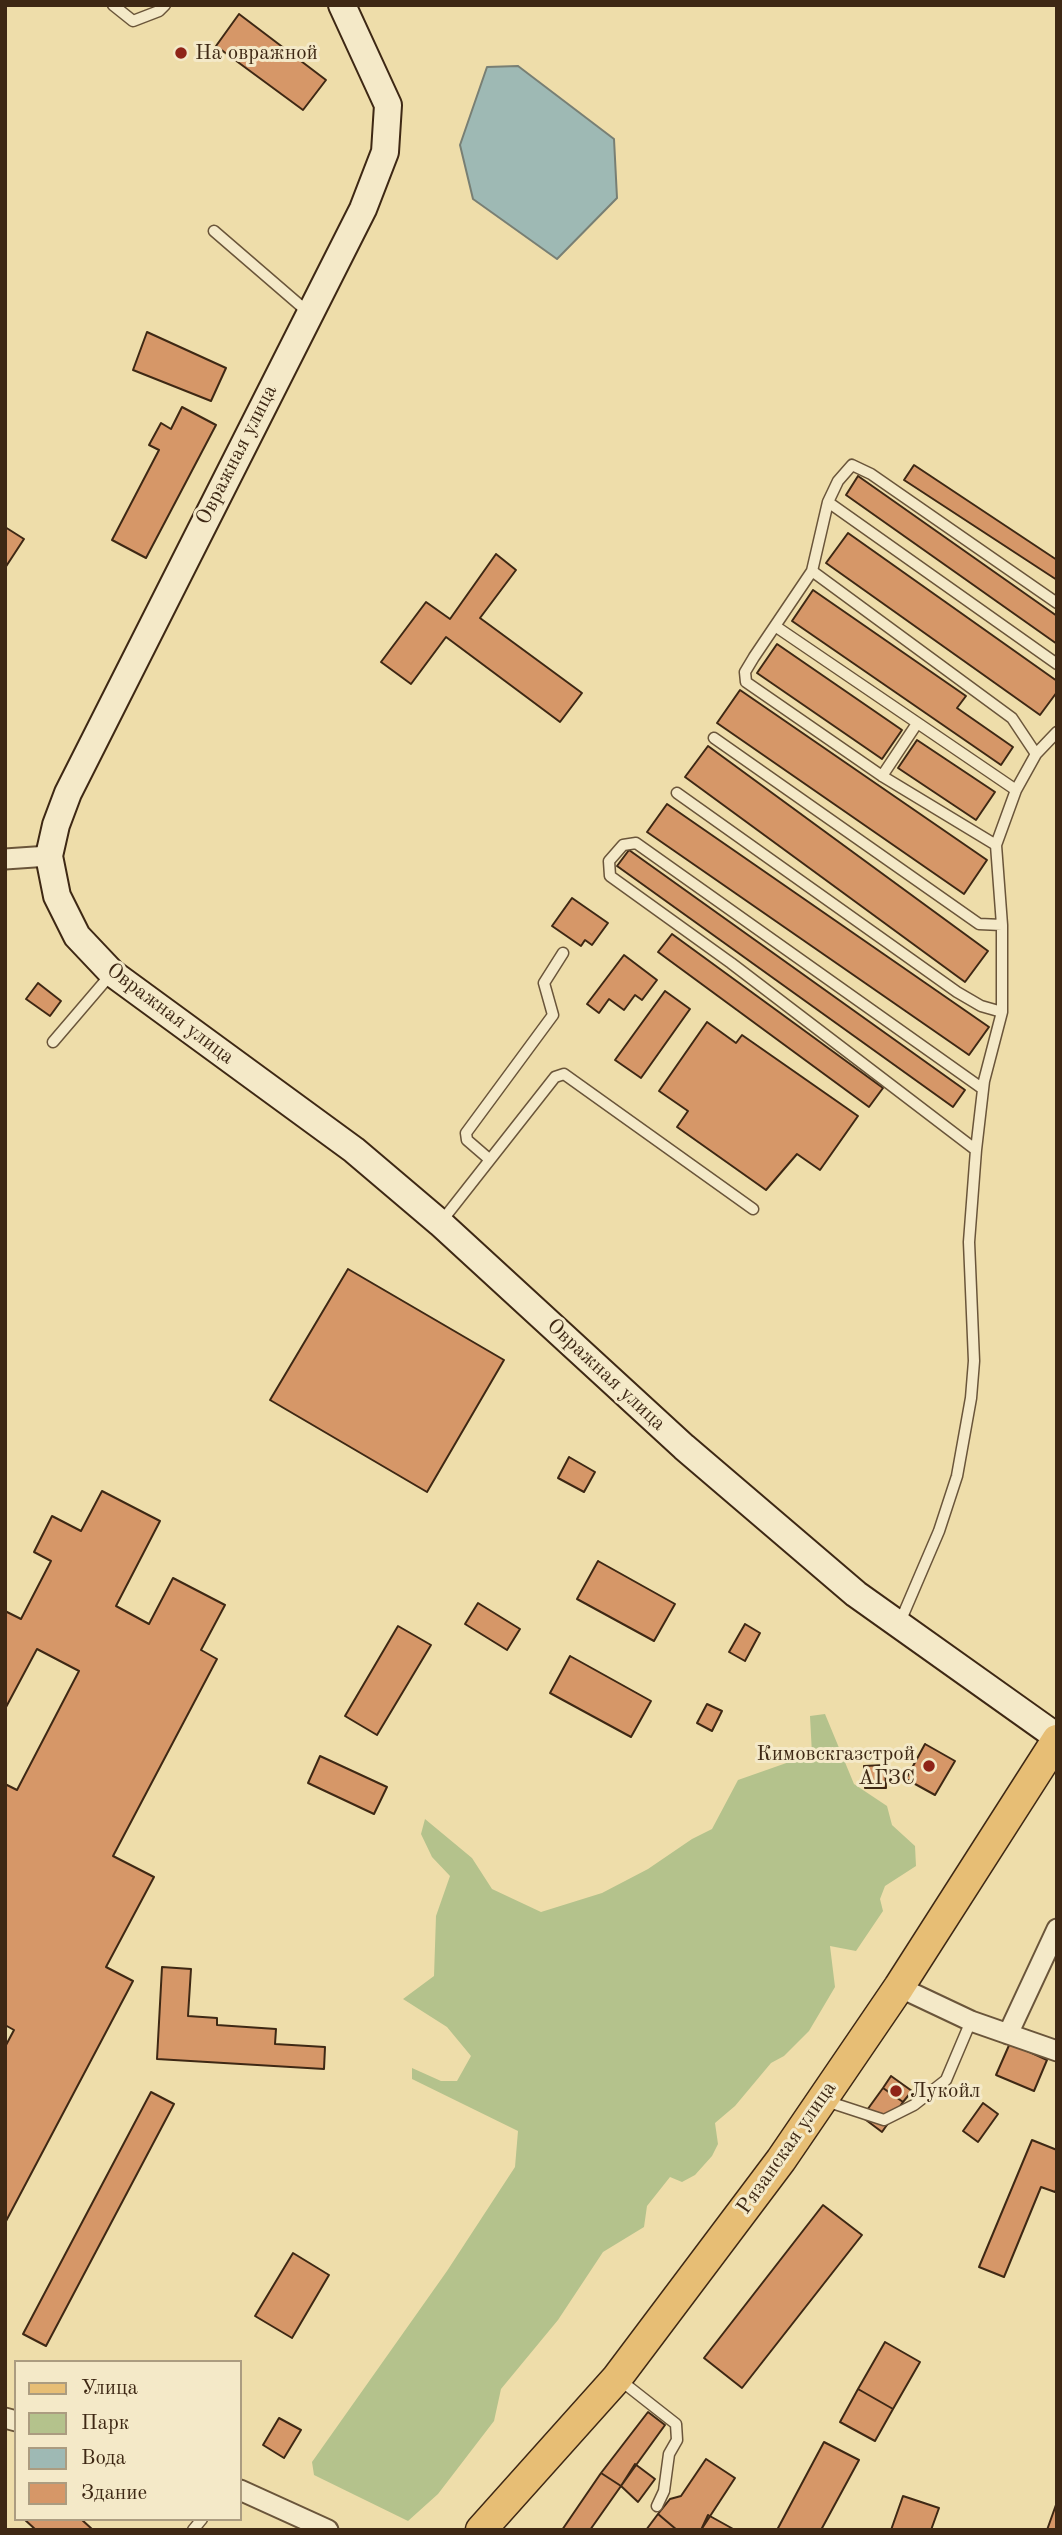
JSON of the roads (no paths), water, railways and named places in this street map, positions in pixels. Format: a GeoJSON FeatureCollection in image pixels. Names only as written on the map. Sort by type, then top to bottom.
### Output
{"type":"FeatureCollection","features":[{"type":"Feature","properties":{"kind":"main road","name":"Рязанская улица"},"geometry":{"type":"LineString","coordinates":[[481,2530],[617,2378],[781,2160],[899,1987],[1057,1738]]}},
{"type":"Feature","properties":{"kind":"street","name":"Овражная улица"},"geometry":{"type":"LineString","coordinates":[[342,5],[388,105],[385,152],[363,209],[68,793],[55,825],[49,856],[57,896],[77,936],[112,973],[354,1150],[440,1223],[684,1447],[898,1626],[1057,1738]]}},
{"type":"Feature","properties":{"kind":"street"},"geometry":{"type":"LineString","coordinates":[[5,859],[49,856]]}},
{"type":"Feature","properties":{"kind":"street"},"geometry":{"type":"LineString","coordinates":[[1008,2034],[1057,1929]]}},
{"type":"Feature","properties":{"kind":"street"},"geometry":{"type":"LineString","coordinates":[[899,1987],[971,2021],[1057,2051]]}},
{"type":"Feature","properties":{"kind":"street"},"geometry":{"type":"LineString","coordinates":[[242,2491],[328,2530]]}},
{"type":"Feature","properties":{"kind":"lane"},"geometry":{"type":"LineString","coordinates":[[113,5],[133,21],[159,12],[164,5]]}},
{"type":"Feature","properties":{"kind":"lane"},"geometry":{"type":"LineString","coordinates":[[214,231],[309,314]]}},
{"type":"Feature","properties":{"kind":"lane"},"geometry":{"type":"LineString","coordinates":[[996,845],[882,776],[746,682],[745,673],[812,571],[828,502],[838,481],[852,465],[871,474],[1057,603]]}},
{"type":"Feature","properties":{"kind":"lane"},"geometry":{"type":"LineString","coordinates":[[828,502],[1057,664]]}},
{"type":"Feature","properties":{"kind":"lane"},"geometry":{"type":"LineString","coordinates":[[812,571],[1012,718],[1036,754]]}},
{"type":"Feature","properties":{"kind":"lane"},"geometry":{"type":"LineString","coordinates":[[775,626],[916,725],[1016,790]]}},
{"type":"Feature","properties":{"kind":"lane"},"geometry":{"type":"LineString","coordinates":[[882,776],[916,725]]}},
{"type":"Feature","properties":{"kind":"lane"},"geometry":{"type":"LineString","coordinates":[[898,1626],[907,1613],[957,1476],[971,1398],[974,1361],[970,1242],[976,1150],[983,1089],[1002,1012],[1002,925],[996,845],[1016,790],[1036,754],[1057,732]]}},
{"type":"Feature","properties":{"kind":"lane"},"geometry":{"type":"LineString","coordinates":[[714,738],[979,924],[1002,925]]}},
{"type":"Feature","properties":{"kind":"lane"},"geometry":{"type":"LineString","coordinates":[[677,793],[957,992],[981,1006],[1002,1012]]}},
{"type":"Feature","properties":{"kind":"lane"},"geometry":{"type":"LineString","coordinates":[[976,1150],[731,963],[610,876],[609,861],[623,845],[636,843],[983,1089]]}},
{"type":"Feature","properties":{"kind":"lane"},"geometry":{"type":"LineString","coordinates":[[489,1159],[467,1140],[466,1133],[553,1014],[544,984],[564,953]]}},
{"type":"Feature","properties":{"kind":"lane"},"geometry":{"type":"LineString","coordinates":[[54,1042],[112,973]]}},
{"type":"Feature","properties":{"kind":"lane"},"geometry":{"type":"LineString","coordinates":[[440,1223],[555,1077],[564,1074],[753,1209]]}},
{"type":"Feature","properties":{"kind":"lane"},"geometry":{"type":"LineString","coordinates":[[820,2100],[884,2120],[914,2105],[946,2080],[971,2021]]}},
{"type":"Feature","properties":{"kind":"lane"},"geometry":{"type":"LineString","coordinates":[[617,2378],[676,2424],[677,2440],[669,2454],[664,2491],[657,2506]]}},
{"type":"Feature","properties":{"kind":"water"},"geometry":{"type":"Polygon","coordinates":[[[518,66],[614,139],[617,198],[557,259],[473,199],[460,145],[487,67],[518,66]]]}},
{"type":"Feature","properties":{"kind":"place","name":"На овражной"},"geometry":{"type":"Point","coordinates":[181,53]}},
{"type":"Feature","properties":{"kind":"place","name":"Кимовскгазстрой АГЗС"},"geometry":{"type":"Point","coordinates":[929,1766]}},
{"type":"Feature","properties":{"kind":"place","name":"Лукойл"},"geometry":{"type":"Point","coordinates":[896,2091]}}]}
